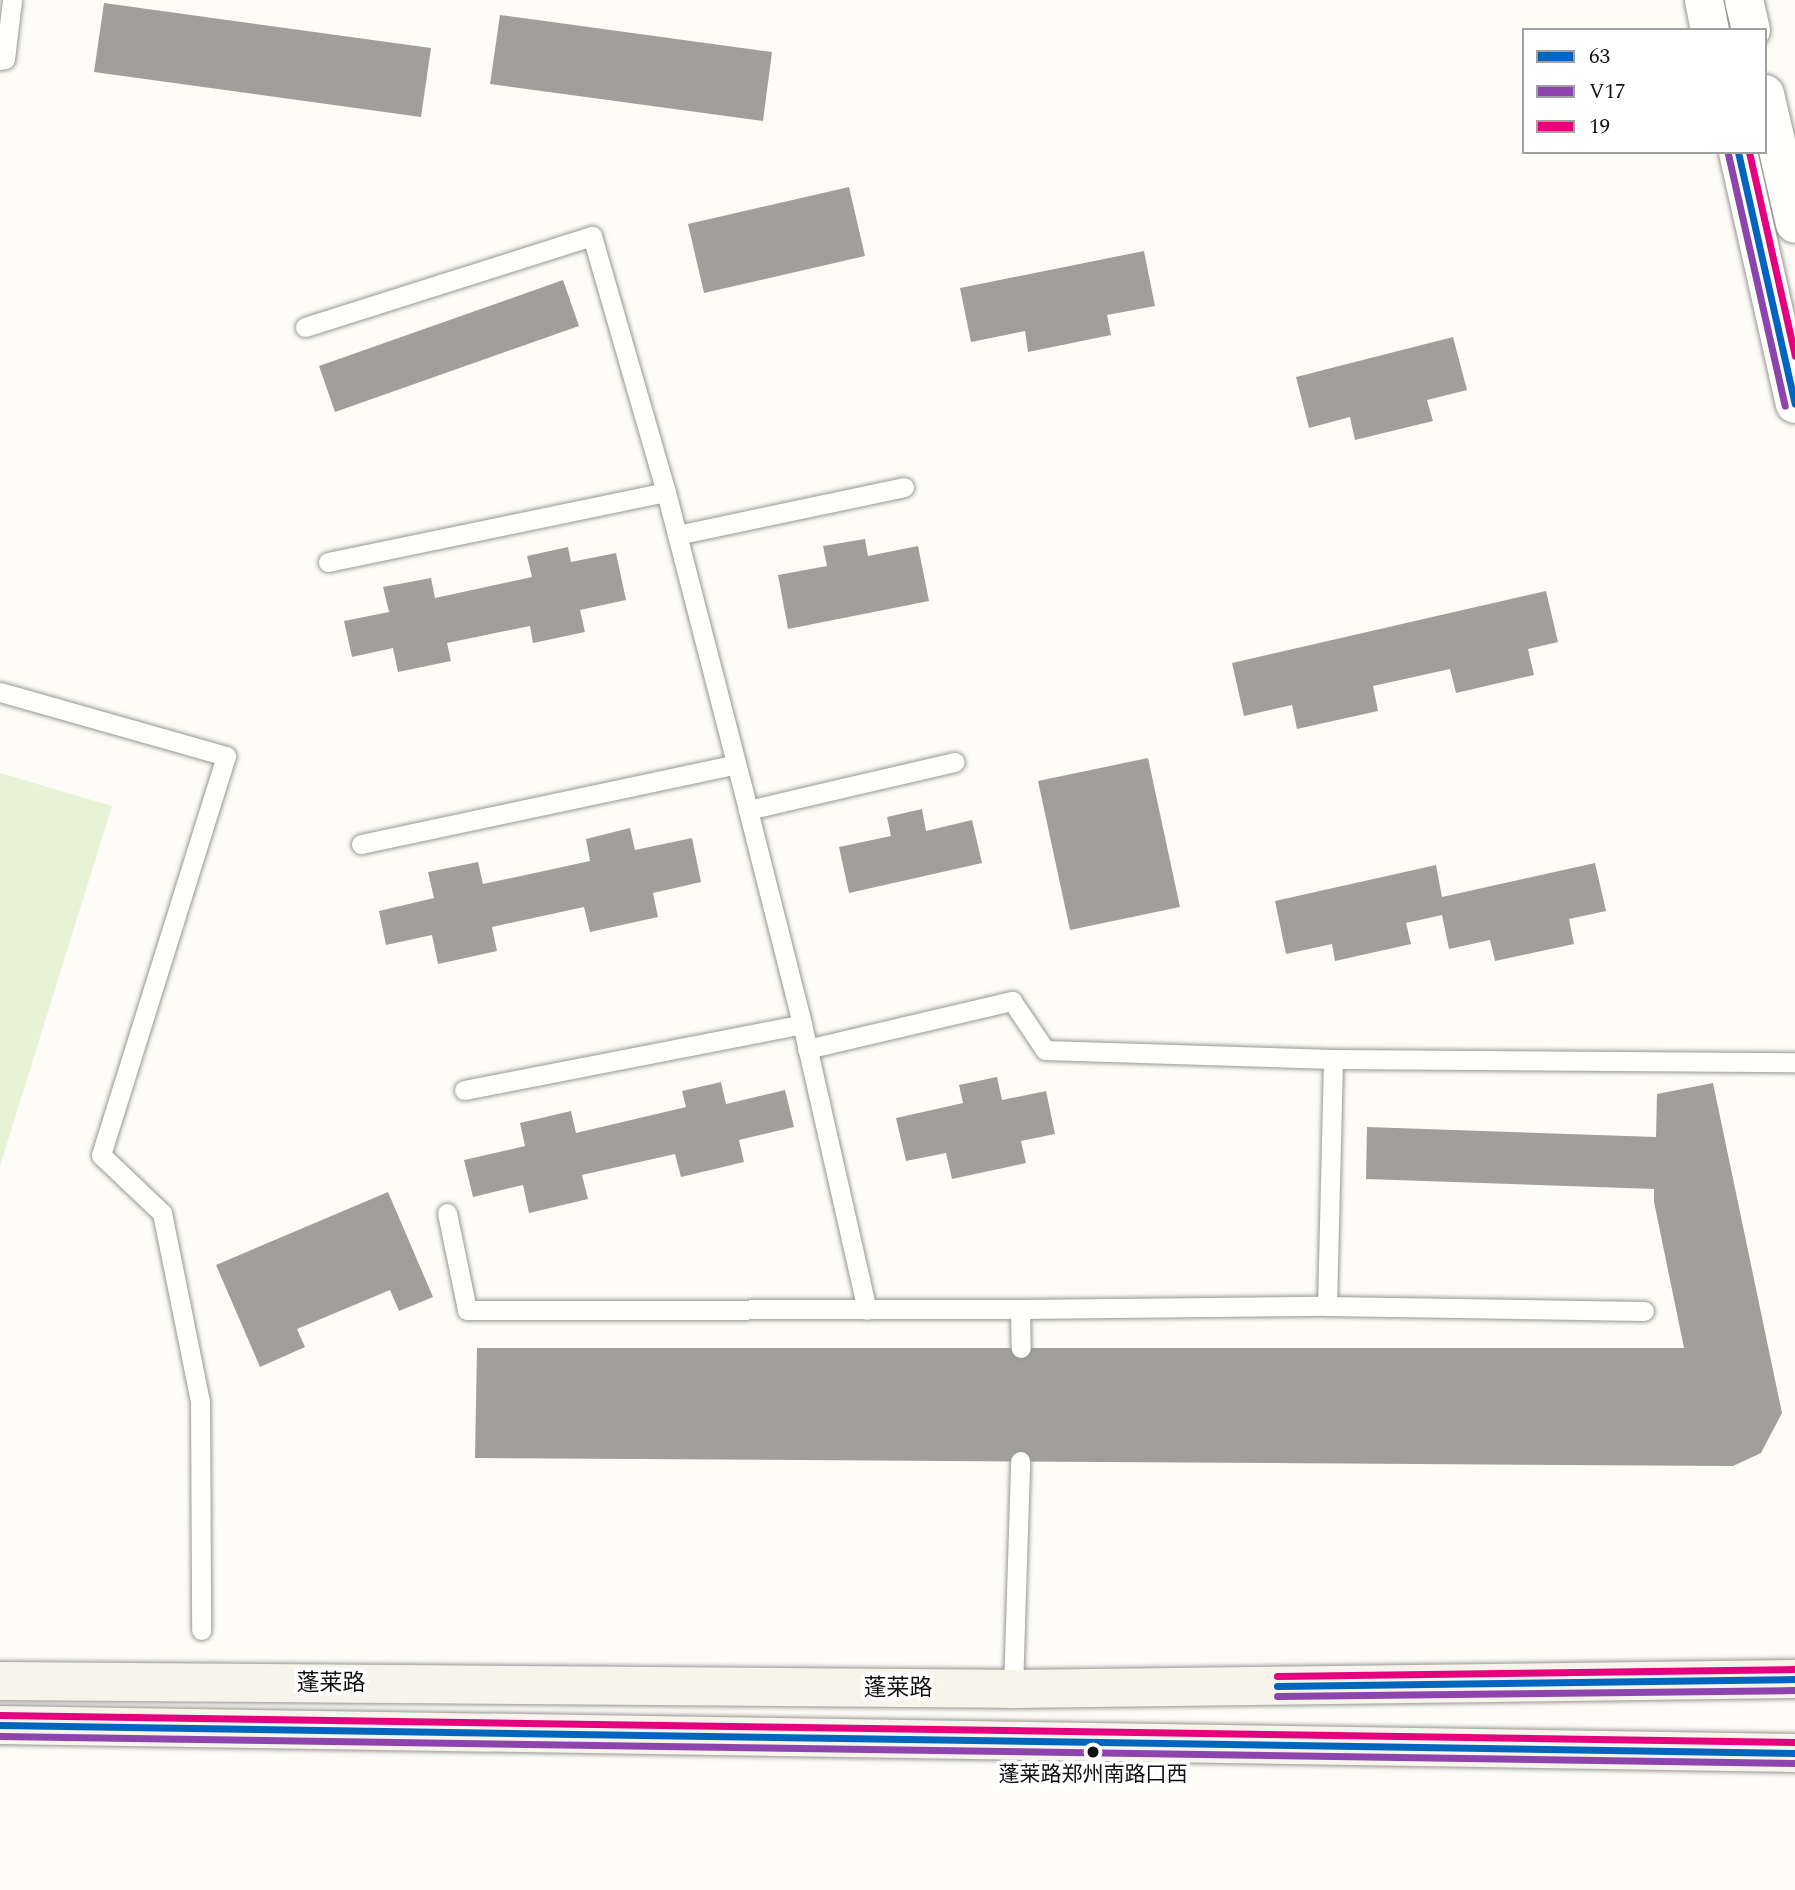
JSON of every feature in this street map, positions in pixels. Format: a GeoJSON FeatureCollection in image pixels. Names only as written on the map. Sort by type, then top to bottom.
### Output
{"type":"FeatureCollection","features":[{"type":"Feature","properties":{"kind":"main road","name":"蓬莱路"},"geometry":{"type":"LineString","coordinates":[[0,1681],[1013,1689],[1795,1679]]}},
{"type":"Feature","properties":{"kind":"main road","name":"蓬莱路"},"geometry":{"type":"LineString","coordinates":[[0,1726],[1795,1754]]}},
{"type":"Feature","properties":{"kind":"street"},"geometry":{"type":"LineString","coordinates":[[1704,0],[1710,28]]}},
{"type":"Feature","properties":{"kind":"street"},"geometry":{"type":"LineString","coordinates":[[1744,0],[1751,28]]}},
{"type":"Feature","properties":{"kind":"street"},"geometry":{"type":"LineString","coordinates":[[1767,103],[1795,225]]}},
{"type":"Feature","properties":{"kind":"street"},"geometry":{"type":"LineString","coordinates":[[1738,154],[1795,404]]}},
{"type":"Feature","properties":{"kind":"lane"},"geometry":{"type":"LineString","coordinates":[[0,60],[5,59],[12,0]]}},
{"type":"Feature","properties":{"kind":"lane"},"geometry":{"type":"LineString","coordinates":[[305,327],[592,236],[666,492],[748,810],[802,1024],[867,1310]]}},
{"type":"Feature","properties":{"kind":"lane"},"geometry":{"type":"LineString","coordinates":[[677,535],[904,487]]}},
{"type":"Feature","properties":{"kind":"lane"},"geometry":{"type":"LineString","coordinates":[[328,562],[666,492]]}},
{"type":"Feature","properties":{"kind":"lane"},"geometry":{"type":"LineString","coordinates":[[0,692],[226,756],[101,1154],[162,1213],[200,1401],[201,1630]]}},
{"type":"Feature","properties":{"kind":"lane"},"geometry":{"type":"LineString","coordinates":[[748,810],[955,762]]}},
{"type":"Feature","properties":{"kind":"lane"},"geometry":{"type":"LineString","coordinates":[[361,844],[736,764]]}},
{"type":"Feature","properties":{"kind":"lane"},"geometry":{"type":"LineString","coordinates":[[807,1049],[1012,1001],[1045,1051],[1333,1059],[1795,1062]]}},
{"type":"Feature","properties":{"kind":"lane"},"geometry":{"type":"LineString","coordinates":[[464,1090],[802,1024]]}},
{"type":"Feature","properties":{"kind":"lane"},"geometry":{"type":"LineString","coordinates":[[1326,1306],[1333,1059]]}},
{"type":"Feature","properties":{"kind":"lane"},"geometry":{"type":"LineString","coordinates":[[447,1213],[467,1310],[1326,1306],[1644,1311]]}},
{"type":"Feature","properties":{"kind":"lane"},"geometry":{"type":"LineString","coordinates":[[1020,1309],[1021,1348]]}},
{"type":"Feature","properties":{"kind":"lane"},"geometry":{"type":"LineString","coordinates":[[1013,1689],[1020,1461]]}},
{"type":"Feature","properties":{"kind":"green space"},"geometry":{"type":"Polygon","coordinates":[[[0,773],[112,806],[0,1166],[0,773]]]}},
{"type":"Feature","properties":{"kind":"building"},"geometry":{"type":"Polygon","coordinates":[[[104,3],[431,48],[421,117],[94,72],[104,3]]]}},
{"type":"Feature","properties":{"kind":"building"},"geometry":{"type":"Polygon","coordinates":[[[500,15],[772,52],[763,121],[490,84],[500,15]]]}},
{"type":"Feature","properties":{"kind":"building"},"geometry":{"type":"Polygon","coordinates":[[[849,187],[865,256],[704,293],[688,224],[849,187]]]}},
{"type":"Feature","properties":{"kind":"building"},"geometry":{"type":"Polygon","coordinates":[[[1144,251],[1155,306],[1107,315],[1111,335],[1028,352],[1025,331],[971,342],[960,288],[1144,251]]]}},
{"type":"Feature","properties":{"kind":"building"},"geometry":{"type":"Polygon","coordinates":[[[563,280],[579,326],[335,412],[319,366],[563,280]]]}},
{"type":"Feature","properties":{"kind":"building"},"geometry":{"type":"Polygon","coordinates":[[[1453,337],[1467,390],[1427,400],[1433,421],[1355,440],[1350,417],[1309,428],[1296,377],[1453,337]]]}},
{"type":"Feature","properties":{"kind":"building"},"geometry":{"type":"Polygon","coordinates":[[[865,539],[868,556],[918,546],[929,601],[788,629],[778,575],[827,566],[823,546],[865,539]]]}},
{"type":"Feature","properties":{"kind":"building"},"geometry":{"type":"Polygon","coordinates":[[[568,547],[571,562],[616,553],[626,600],[580,610],[585,632],[533,643],[530,626],[447,643],[451,661],[398,672],[393,648],[352,657],[344,621],[389,612],[383,587],[431,578],[435,598],[532,577],[527,556],[568,547]]]}},
{"type":"Feature","properties":{"kind":"building"},"geometry":{"type":"Polygon","coordinates":[[[1546,591],[1558,642],[1528,649],[1534,675],[1456,693],[1450,669],[1373,686],[1378,711],[1297,729],[1292,705],[1244,716],[1232,663],[1546,591]]]}},
{"type":"Feature","properties":{"kind":"building"},"geometry":{"type":"Polygon","coordinates":[[[1148,758],[1180,907],[1070,930],[1038,781],[1148,758]]]}},
{"type":"Feature","properties":{"kind":"building"},"geometry":{"type":"Polygon","coordinates":[[[922,809],[926,831],[972,820],[982,863],[849,893],[839,847],[891,836],[887,817],[922,809]]]}},
{"type":"Feature","properties":{"kind":"building"},"geometry":{"type":"Polygon","coordinates":[[[630,828],[635,850],[692,838],[701,882],[653,893],[658,917],[590,932],[584,907],[492,927],[497,951],[438,964],[432,935],[386,945],[379,911],[434,898],[428,872],[478,862],[483,884],[590,861],[586,839],[630,828]]]}},
{"type":"Feature","properties":{"kind":"building"},"geometry":{"type":"Polygon","coordinates":[[[1595,863],[1606,911],[1569,919],[1574,944],[1495,961],[1490,940],[1449,949],[1442,915],[1406,923],[1411,944],[1335,961],[1332,944],[1286,954],[1275,901],[1436,865],[1442,897],[1595,863]]]}},
{"type":"Feature","properties":{"kind":"building"},"geometry":{"type":"Polygon","coordinates":[[[997,1077],[1002,1100],[1046,1091],[1055,1134],[1021,1141],[1026,1163],[952,1179],[946,1153],[906,1161],[896,1118],[963,1103],[959,1085],[997,1077]]]}},
{"type":"Feature","properties":{"kind":"building"},"geometry":{"type":"Polygon","coordinates":[[[721,1082],[726,1104],[785,1090],[794,1127],[739,1140],[744,1162],[681,1177],[675,1154],[582,1175],[588,1199],[529,1213],[523,1185],[473,1197],[464,1160],[525,1146],[520,1123],[571,1111],[576,1133],[686,1107],[682,1091],[721,1082]]]}},
{"type":"Feature","properties":{"kind":"building"},"geometry":{"type":"Polygon","coordinates":[[[1713,1083],[1782,1413],[1761,1453],[1733,1466],[475,1458],[477,1348],[1684,1348],[1654,1202],[1654,1189],[1366,1179],[1367,1127],[1656,1137],[1657,1094],[1713,1083]]]}},
{"type":"Feature","properties":{"kind":"building"},"geometry":{"type":"Polygon","coordinates":[[[388,1192],[433,1297],[399,1311],[390,1290],[297,1329],[305,1347],[260,1367],[216,1265],[388,1192]]]}},
{"type":"Feature","properties":{"kind":"transit line","name":"V17"},"geometry":{"type":"LineString","coordinates":[[1728,154],[1785,406]]}},
{"type":"Feature","properties":{"kind":"transit line","name":"63"},"geometry":{"type":"LineString","coordinates":[[1738,154],[1795,404]]}},
{"type":"Feature","properties":{"kind":"transit line","name":"19"},"geometry":{"type":"LineString","coordinates":[[1749,154],[1795,356]]}},
{"type":"Feature","properties":{"kind":"transit line","name":"19"},"geometry":{"type":"LineString","coordinates":[[1277,1676],[1795,1669]]}},
{"type":"Feature","properties":{"kind":"transit line","name":"63"},"geometry":{"type":"LineString","coordinates":[[1277,1686],[1795,1679]]}},
{"type":"Feature","properties":{"kind":"transit line","name":"V17"},"geometry":{"type":"LineString","coordinates":[[1277,1696],[1795,1690]]}},
{"type":"Feature","properties":{"kind":"transit line","name":"19"},"geometry":{"type":"LineString","coordinates":[[0,1715],[1795,1742]]}},
{"type":"Feature","properties":{"kind":"transit line","name":"63"},"geometry":{"type":"LineString","coordinates":[[0,1725],[1795,1753]]}},
{"type":"Feature","properties":{"kind":"transit line","name":"V17"},"geometry":{"type":"LineString","coordinates":[[0,1736],[1795,1763]]}},
{"type":"Feature","properties":{"kind":"place","name":"蓬莱路郑州南路口西"},"geometry":{"type":"Point","coordinates":[1093,1752]}}]}
